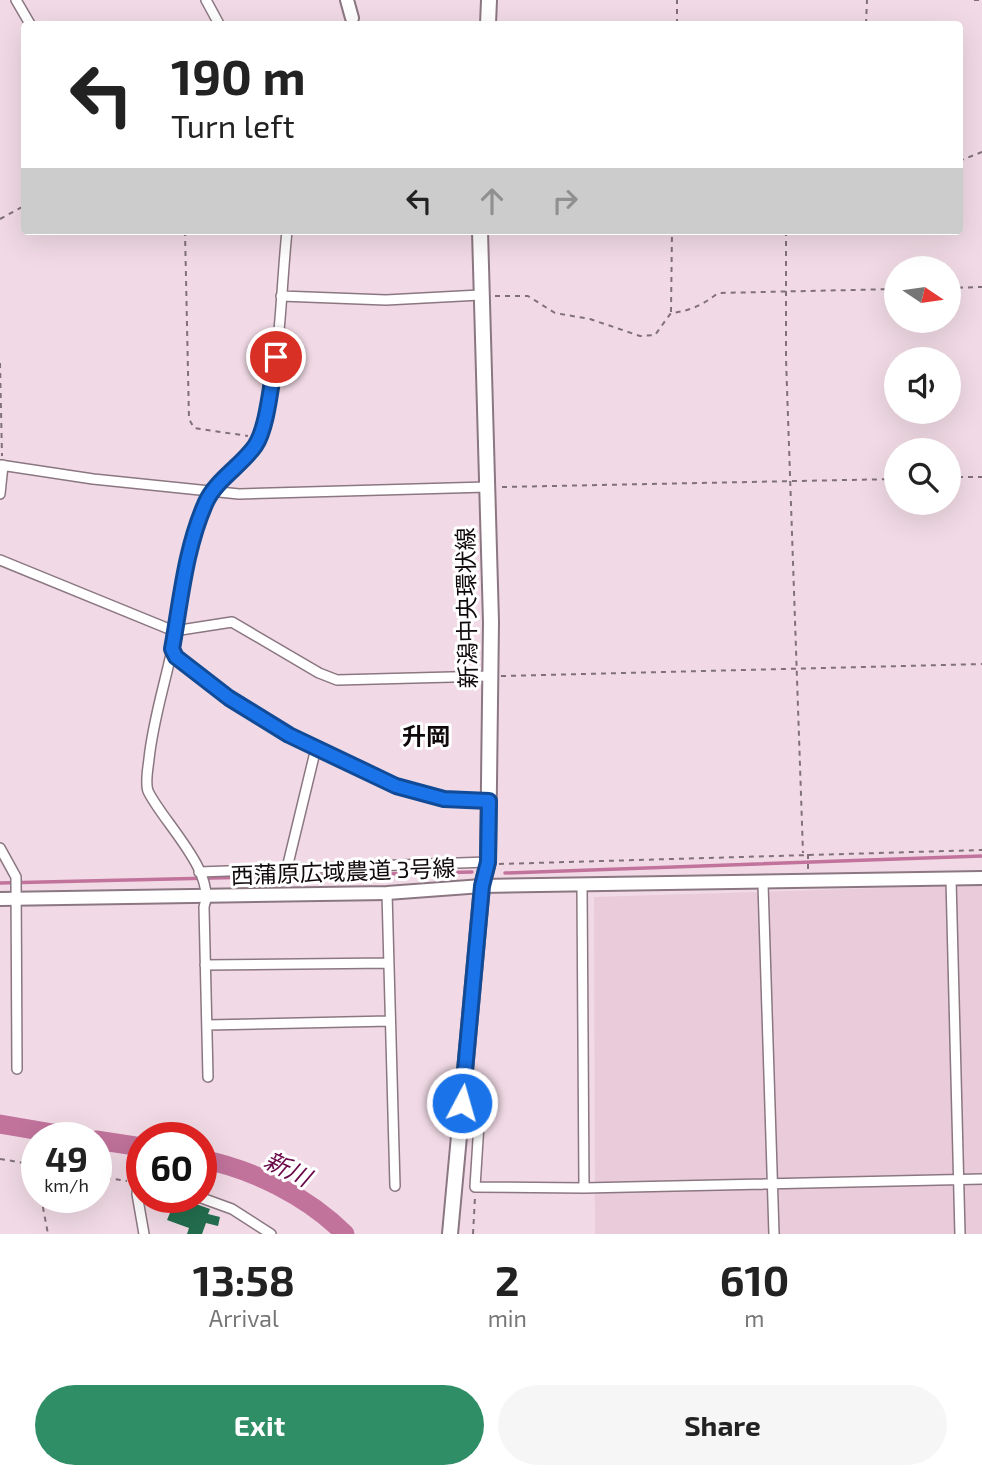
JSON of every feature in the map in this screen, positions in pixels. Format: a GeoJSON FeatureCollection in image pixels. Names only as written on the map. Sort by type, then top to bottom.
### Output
{"type":"FeatureCollection","features":[{"type":"Feature","properties":{"kind":"main road"},"geometry":{"type":"LineString","coordinates":[[488,21],[489,0]]}},
{"type":"Feature","properties":{"kind":"main road","name":"新潟中央環状線"},"geometry":{"type":"LineString","coordinates":[[450,1234],[482,886],[488,862],[490,676],[480,235]]}},
{"type":"Feature","properties":{"kind":"street"},"geometry":{"type":"LineString","coordinates":[[16,0],[28,21]]}},
{"type":"Feature","properties":{"kind":"street"},"geometry":{"type":"LineString","coordinates":[[205,0],[217,21]]}},
{"type":"Feature","properties":{"kind":"street"},"geometry":{"type":"LineString","coordinates":[[347,0],[351,21]]}},
{"type":"Feature","properties":{"kind":"street"},"geometry":{"type":"LineString","coordinates":[[208,1077],[204,907],[208,897],[200,872],[147,789],[157,703],[172,649],[197,524],[212,491],[232,473],[260,438],[276,357],[287,235]]}},
{"type":"Feature","properties":{"kind":"street"},"geometry":{"type":"LineString","coordinates":[[281,296],[386,300],[480,295]]}},
{"type":"Feature","properties":{"kind":"street"},"geometry":{"type":"LineString","coordinates":[[0,494],[1,465],[103,481],[239,494],[487,487]]}},
{"type":"Feature","properties":{"kind":"street"},"geometry":{"type":"LineString","coordinates":[[0,560],[174,631],[232,622],[319,673],[337,680],[490,676]]}},
{"type":"Feature","properties":{"kind":"street"},"geometry":{"type":"LineString","coordinates":[[172,649],[176,657],[229,698],[289,735],[316,748],[396,786],[444,799],[489,801]]}},
{"type":"Feature","properties":{"kind":"street"},"geometry":{"type":"LineString","coordinates":[[286,868],[316,748]]}},
{"type":"Feature","properties":{"kind":"street"},"geometry":{"type":"LineString","coordinates":[[0,848],[16,877],[17,1069]]}},
{"type":"Feature","properties":{"kind":"street"},"geometry":{"type":"LineString","coordinates":[[200,872],[488,862]]}},
{"type":"Feature","properties":{"kind":"street","name":"西蒲原広域農道 3号線"},"geometry":{"type":"LineString","coordinates":[[0,899],[15,894],[208,897],[387,893],[482,886],[762,884],[809,880],[982,878]]}},
{"type":"Feature","properties":{"kind":"street"},"geometry":{"type":"LineString","coordinates":[[951,879],[960,1234]]}},
{"type":"Feature","properties":{"kind":"street"},"geometry":{"type":"LineString","coordinates":[[762,884],[770,1184],[774,1234]]}},
{"type":"Feature","properties":{"kind":"street"},"geometry":{"type":"LineString","coordinates":[[582,886],[584,1188]]}},
{"type":"Feature","properties":{"kind":"street"},"geometry":{"type":"LineString","coordinates":[[387,893],[395,1186]]}},
{"type":"Feature","properties":{"kind":"street"},"geometry":{"type":"LineString","coordinates":[[205,965],[389,963]]}},
{"type":"Feature","properties":{"kind":"street"},"geometry":{"type":"LineString","coordinates":[[207,1025],[390,1021]]}},
{"type":"Feature","properties":{"kind":"street"},"geometry":{"type":"LineString","coordinates":[[465,1077],[481,1092],[475,1186],[584,1188],[982,1179]]}},
{"type":"Feature","properties":{"kind":"street"},"geometry":{"type":"LineString","coordinates":[[217,1204],[232,1209],[271,1234]]}},
{"type":"Feature","properties":{"kind":"street"},"geometry":{"type":"LineString","coordinates":[[141,1213],[145,1234]]}},
{"type":"Feature","properties":{"kind":"path"},"geometry":{"type":"LineString","coordinates":[[677,0],[677,21]]}},
{"type":"Feature","properties":{"kind":"path"},"geometry":{"type":"LineString","coordinates":[[866,21],[867,0]]}},
{"type":"Feature","properties":{"kind":"path"},"geometry":{"type":"LineString","coordinates":[[974,0],[982,0]]}},
{"type":"Feature","properties":{"kind":"path"},"geometry":{"type":"LineString","coordinates":[[963,159],[982,152]]}},
{"type":"Feature","properties":{"kind":"path"},"geometry":{"type":"LineString","coordinates":[[0,219],[21,208]]}},
{"type":"Feature","properties":{"kind":"path"},"geometry":{"type":"LineString","coordinates":[[186,235],[189,419],[194,428],[260,438]]}},
{"type":"Feature","properties":{"kind":"path"},"geometry":{"type":"LineString","coordinates":[[480,295],[528,296],[555,313],[590,319],[640,336],[655,335],[671,313],[672,235]]}},
{"type":"Feature","properties":{"kind":"path"},"geometry":{"type":"LineString","coordinates":[[786,235],[803,853]]}},
{"type":"Feature","properties":{"kind":"path"},"geometry":{"type":"LineString","coordinates":[[961,288],[982,287]]}},
{"type":"Feature","properties":{"kind":"path"},"geometry":{"type":"LineString","coordinates":[[671,313],[687,311],[706,303],[718,293],[884,289]]}},
{"type":"Feature","properties":{"kind":"path"},"geometry":{"type":"LineString","coordinates":[[0,363],[1,465]]}},
{"type":"Feature","properties":{"kind":"path"},"geometry":{"type":"LineString","coordinates":[[961,477],[982,477]]}},
{"type":"Feature","properties":{"kind":"path"},"geometry":{"type":"LineString","coordinates":[[487,487],[884,479]]}},
{"type":"Feature","properties":{"kind":"path"},"geometry":{"type":"LineString","coordinates":[[490,676],[982,664]]}},
{"type":"Feature","properties":{"kind":"path"},"geometry":{"type":"LineString","coordinates":[[488,862],[505,865],[571,860],[982,850]]}},
{"type":"Feature","properties":{"kind":"path"},"geometry":{"type":"LineString","coordinates":[[808,856],[808,872]]}},
{"type":"Feature","properties":{"kind":"path"},"geometry":{"type":"LineString","coordinates":[[0,1159],[21,1163]]}},
{"type":"Feature","properties":{"kind":"path"},"geometry":{"type":"LineString","coordinates":[[473,1234],[475,1186]]}},
{"type":"Feature","properties":{"kind":"path"},"geometry":{"type":"LineString","coordinates":[[43,1213],[47,1234]]}},
{"type":"Feature","properties":{"kind":"shaded area"},"geometry":{"type":"Polygon","coordinates":[[[982,885],[982,1234],[595,1234],[594,897],[982,885]]]}},
{"type":"Feature","properties":{"kind":"building"},"geometry":{"type":"Polygon","coordinates":[[[170,1213],[208,1213],[220,1217],[218,1226],[206,1223],[202,1234],[187,1234],[189,1228],[167,1220],[170,1213]]]}},
{"type":"Feature","properties":{"kind":"waterway"},"geometry":{"type":"LineString","coordinates":[[505,873],[982,856]]}},
{"type":"Feature","properties":{"kind":"waterway"},"geometry":{"type":"LineString","coordinates":[[0,883],[472,872]]}},
{"type":"Feature","properties":{"kind":"waterway","name":"新川"},"geometry":{"type":"LineString","coordinates":[[0,1124],[21,1128]]}},
{"type":"Feature","properties":{"kind":"waterway","name":"新川"},"geometry":{"type":"LineString","coordinates":[[112,1142],[126,1145]]}},
{"type":"Feature","properties":{"kind":"waterway","name":"新川"},"geometry":{"type":"LineString","coordinates":[[217,1163],[279,1186],[314,1208],[345,1234]]}},
{"type":"Feature","properties":{"kind":"district","name":"升岡"},"geometry":{"type":"Point","coordinates":[426,735]}},
{"type":"Feature","properties":{"kind":"route"},"geometry":{"type":"LineString","coordinates":[[276,357],[260,438],[232,473],[212,491],[197,524],[183,579],[172,649],[176,657],[229,698],[289,735],[396,786],[444,799],[489,801],[488,862],[482,886],[476,978],[462,1103]]}}]}
